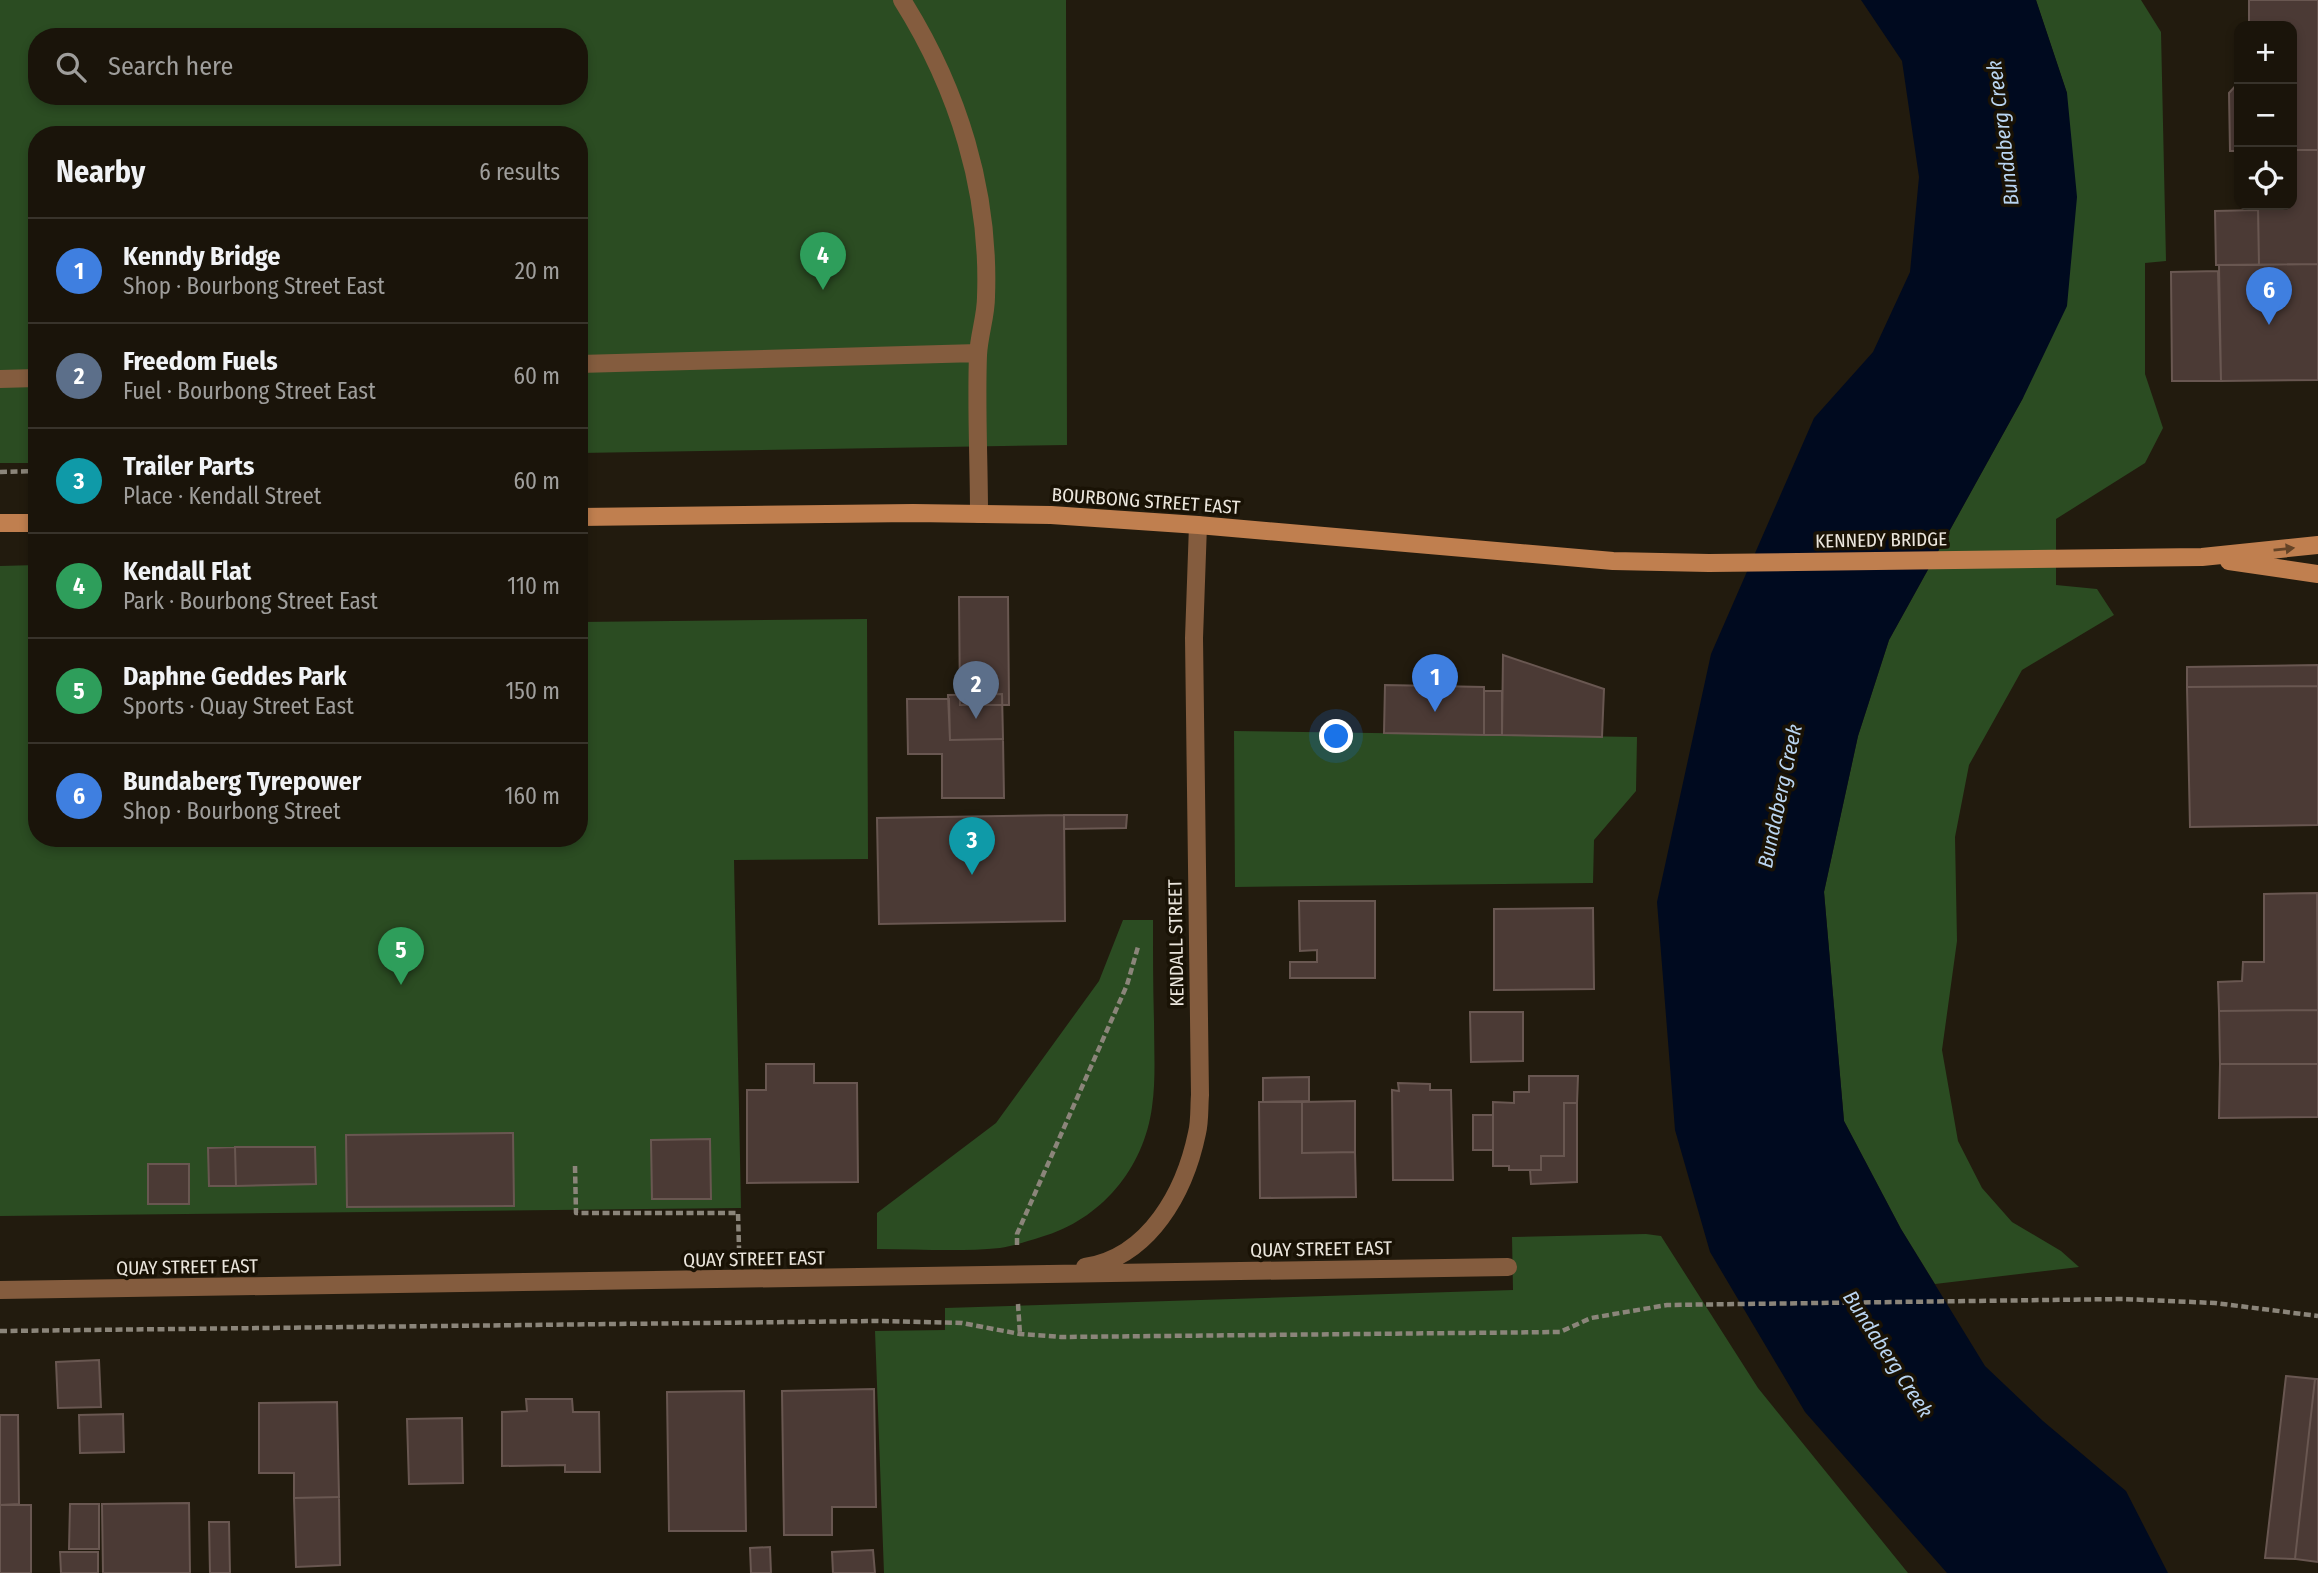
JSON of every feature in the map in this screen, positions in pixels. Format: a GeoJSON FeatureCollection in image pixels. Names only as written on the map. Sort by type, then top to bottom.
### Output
{"type":"FeatureCollection","features":[{"type":"Feature","properties":{"kind":"main road","name":"BOURBONG STREET EAST"},"geometry":{"type":"LineString","coordinates":[[588,517],[1051,515],[1613,561],[1709,564]]}},
{"type":"Feature","properties":{"kind":"main road"},"geometry":{"type":"LineString","coordinates":[[0,523],[28,523]]}},
{"type":"Feature","properties":{"kind":"main road"},"geometry":{"type":"LineString","coordinates":[[2202,557],[2318,545]]}},
{"type":"Feature","properties":{"kind":"main road"},"geometry":{"type":"LineString","coordinates":[[2202,557],[2318,573]]}},
{"type":"Feature","properties":{"kind":"main road","name":"KENNEDY BRIDGE"},"geometry":{"type":"LineString","coordinates":[[1709,564],[2202,557]]}},
{"type":"Feature","properties":{"kind":"street"},"geometry":{"type":"LineString","coordinates":[[902,0],[926,38],[953,97],[971,153],[985,229],[986,299],[978,353],[979,514]]}},
{"type":"Feature","properties":{"kind":"street"},"geometry":{"type":"LineString","coordinates":[[588,364],[978,353]]}},
{"type":"Feature","properties":{"kind":"street"},"geometry":{"type":"LineString","coordinates":[[0,379],[28,378]]}},
{"type":"Feature","properties":{"kind":"street","name":"KENDALL STREET"},"geometry":{"type":"LineString","coordinates":[[1044,1274],[1095,1266],[1126,1252],[1150,1231],[1175,1198],[1187,1170],[1198,1130],[1200,1094],[1194,638],[1198,525]]}},
{"type":"Feature","properties":{"kind":"street","name":"QUAY STREET EAST"},"geometry":{"type":"LineString","coordinates":[[0,1290],[1508,1267]]}},
{"type":"Feature","properties":{"kind":"path"},"geometry":{"type":"LineString","coordinates":[[0,471],[28,471]]}},
{"type":"Feature","properties":{"kind":"path"},"geometry":{"type":"LineString","coordinates":[[1017,1245],[1017,1234],[1126,985],[1138,947]]}},
{"type":"Feature","properties":{"kind":"path"},"geometry":{"type":"LineString","coordinates":[[576,1166],[576,1213],[738,1213],[739,1249]]}},
{"type":"Feature","properties":{"kind":"path"},"geometry":{"type":"LineString","coordinates":[[0,1331],[962,1323],[1020,1334],[1060,1337],[1560,1332],[1591,1318],[1667,1305],[2123,1299],[2215,1303],[2318,1316]]}},
{"type":"Feature","properties":{"kind":"path"},"geometry":{"type":"LineString","coordinates":[[1018,1303],[1020,1334]]}},
{"type":"Feature","properties":{"kind":"path"},"geometry":{"type":"LineString","coordinates":[[741,1315],[741,1323]]}},
{"type":"Feature","properties":{"kind":"green space"},"geometry":{"type":"Polygon","coordinates":[[[0,0],[1066,0],[1067,445],[588,453],[588,126],[28,126],[28,463],[0,463],[0,0]]]}},
{"type":"Feature","properties":{"kind":"green space"},"geometry":{"type":"Polygon","coordinates":[[[2036,0],[2141,0],[2161,32],[2166,261],[2145,263],[2145,374],[2163,428],[2145,463],[2056,519],[2056,585],[2097,589],[2114,615],[2022,670],[1969,765],[1955,837],[1957,941],[1942,1050],[1958,1141],[1982,1188],[2012,1222],[2061,1251],[2079,1267],[1935,1284],[1901,1229],[1844,1121],[1824,892],[1858,736],[1889,640],[2023,398],[2067,93],[2036,0]]]}},
{"type":"Feature","properties":{"kind":"green space"},"geometry":{"type":"Polygon","coordinates":[[[28,565],[28,847],[588,847],[588,622],[867,619],[868,859],[734,860],[741,1208],[0,1216],[0,566],[28,565]]]}},
{"type":"Feature","properties":{"kind":"green space"},"geometry":{"type":"Polygon","coordinates":[[[1234,731],[1637,737],[1636,791],[1594,840],[1593,883],[1235,887],[1234,731]]]}},
{"type":"Feature","properties":{"kind":"green space"},"geometry":{"type":"Polygon","coordinates":[[[1123,920],[1153,920],[1154,1075],[1152,1107],[1140,1151],[1116,1188],[1083,1218],[1063,1229],[1015,1245],[969,1250],[877,1249],[877,1213],[996,1123],[1099,981],[1123,920]]]}},
{"type":"Feature","properties":{"kind":"green space"},"geometry":{"type":"Polygon","coordinates":[[[1646,1234],[1661,1236],[1758,1388],[1908,1573],[884,1573],[875,1331],[945,1330],[945,1308],[1513,1290],[1512,1237],[1646,1234]]]}},
{"type":"Feature","properties":{"kind":"water","name":"Bundaberg Creek"},"geometry":{"type":"Polygon","coordinates":[[[1861,0],[2036,0],[2067,93],[2077,197],[2067,306],[2023,398],[1889,640],[1858,736],[1824,892],[1844,1121],[1901,1229],[1985,1366],[2043,1421],[2126,1491],[2168,1573],[1947,1573],[1805,1412],[1710,1252],[1675,1130],[1657,902],[1711,654],[1814,418],[1873,352],[1910,272],[1919,177],[1902,61],[1861,0]]]}},
{"type":"Feature","properties":{"kind":"building"},"geometry":{"type":"Polygon","coordinates":[[[2249,0],[2318,0],[2318,150],[2297,150],[2297,21],[2249,21],[2249,0]]]}},
{"type":"Feature","properties":{"kind":"building"},"geometry":{"type":"Polygon","coordinates":[[[2234,88],[2234,151],[2230,151],[2229,93],[2234,88]]]}},
{"type":"Feature","properties":{"kind":"building"},"geometry":{"type":"Polygon","coordinates":[[[2297,150],[2318,150],[2318,264],[2259,265],[2258,210],[2297,210],[2297,150]]]}},
{"type":"Feature","properties":{"kind":"building"},"geometry":{"type":"Polygon","coordinates":[[[2258,210],[2259,265],[2216,265],[2215,211],[2258,210]]]}},
{"type":"Feature","properties":{"kind":"building"},"geometry":{"type":"Polygon","coordinates":[[[2318,264],[2318,380],[2221,381],[2219,265],[2318,264]]]}},
{"type":"Feature","properties":{"kind":"building"},"geometry":{"type":"Polygon","coordinates":[[[2218,271],[2221,381],[2172,381],[2171,272],[2218,271]]]}},
{"type":"Feature","properties":{"kind":"building"},"geometry":{"type":"Polygon","coordinates":[[[959,597],[1008,597],[1009,705],[960,705],[959,597]]]}},
{"type":"Feature","properties":{"kind":"building"},"geometry":{"type":"Polygon","coordinates":[[[1503,655],[1604,689],[1602,737],[1502,735],[1503,655]]]}},
{"type":"Feature","properties":{"kind":"building"},"geometry":{"type":"Polygon","coordinates":[[[2318,665],[2318,686],[2187,687],[2187,667],[2318,665]]]}},
{"type":"Feature","properties":{"kind":"building"},"geometry":{"type":"Polygon","coordinates":[[[1385,685],[1484,687],[1484,735],[1384,733],[1385,685]]]}},
{"type":"Feature","properties":{"kind":"building"},"geometry":{"type":"Polygon","coordinates":[[[2318,686],[2318,825],[2190,827],[2187,687],[2318,686]]]}},
{"type":"Feature","properties":{"kind":"building"},"geometry":{"type":"Polygon","coordinates":[[[1484,691],[1502,691],[1502,735],[1484,735],[1484,691]]]}},
{"type":"Feature","properties":{"kind":"building"},"geometry":{"type":"Polygon","coordinates":[[[1002,694],[1003,739],[950,740],[948,695],[1002,694]]]}},
{"type":"Feature","properties":{"kind":"building"},"geometry":{"type":"Polygon","coordinates":[[[907,699],[949,699],[950,740],[1003,739],[1004,798],[942,798],[942,754],[908,754],[907,699]]]}},
{"type":"Feature","properties":{"kind":"building"},"geometry":{"type":"Polygon","coordinates":[[[1064,815],[1065,921],[879,924],[877,818],[1064,815]]]}},
{"type":"Feature","properties":{"kind":"building"},"geometry":{"type":"Polygon","coordinates":[[[1064,815],[1127,815],[1126,828],[1064,829],[1064,815]]]}},
{"type":"Feature","properties":{"kind":"building"},"geometry":{"type":"Polygon","coordinates":[[[2317,893],[2318,1010],[2219,1011],[2218,982],[2242,981],[2243,962],[2264,962],[2264,894],[2317,893]]]}},
{"type":"Feature","properties":{"kind":"building"},"geometry":{"type":"Polygon","coordinates":[[[1299,901],[1375,901],[1375,978],[1290,978],[1290,962],[1317,962],[1317,950],[1300,951],[1299,901]]]}},
{"type":"Feature","properties":{"kind":"building"},"geometry":{"type":"Polygon","coordinates":[[[1593,908],[1594,989],[1494,990],[1494,909],[1593,908]]]}},
{"type":"Feature","properties":{"kind":"building"},"geometry":{"type":"Polygon","coordinates":[[[2318,1010],[2318,1064],[2220,1064],[2219,1011],[2318,1010]]]}},
{"type":"Feature","properties":{"kind":"building"},"geometry":{"type":"Polygon","coordinates":[[[1470,1012],[1523,1012],[1523,1061],[1471,1062],[1470,1012]]]}},
{"type":"Feature","properties":{"kind":"building"},"geometry":{"type":"Polygon","coordinates":[[[766,1064],[814,1064],[814,1083],[857,1083],[858,1182],[747,1183],[747,1090],[766,1090],[766,1064]]]}},
{"type":"Feature","properties":{"kind":"building"},"geometry":{"type":"Polygon","coordinates":[[[2220,1064],[2318,1064],[2318,1117],[2219,1118],[2220,1064]]]}},
{"type":"Feature","properties":{"kind":"building"},"geometry":{"type":"Polygon","coordinates":[[[1529,1076],[1578,1076],[1577,1103],[1564,1103],[1564,1156],[1541,1156],[1541,1170],[1509,1170],[1509,1166],[1493,1166],[1493,1102],[1514,1103],[1514,1092],[1529,1092],[1529,1076]]]}},
{"type":"Feature","properties":{"kind":"building"},"geometry":{"type":"Polygon","coordinates":[[[1309,1077],[1309,1101],[1263,1102],[1263,1078],[1309,1077]]]}},
{"type":"Feature","properties":{"kind":"building"},"geometry":{"type":"Polygon","coordinates":[[[1398,1083],[1430,1084],[1430,1090],[1451,1090],[1453,1180],[1393,1180],[1392,1090],[1399,1091],[1398,1083]]]}},
{"type":"Feature","properties":{"kind":"building"},"geometry":{"type":"Polygon","coordinates":[[[1355,1101],[1355,1152],[1302,1153],[1302,1102],[1355,1101]]]}},
{"type":"Feature","properties":{"kind":"building"},"geometry":{"type":"Polygon","coordinates":[[[1259,1102],[1302,1102],[1302,1153],[1355,1152],[1356,1197],[1260,1198],[1259,1102]]]}},
{"type":"Feature","properties":{"kind":"building"},"geometry":{"type":"Polygon","coordinates":[[[1564,1103],[1577,1103],[1577,1182],[1531,1184],[1530,1170],[1541,1170],[1541,1156],[1564,1156],[1564,1103]]]}},
{"type":"Feature","properties":{"kind":"building"},"geometry":{"type":"Polygon","coordinates":[[[1473,1115],[1493,1115],[1493,1150],[1473,1150],[1473,1115]]]}},
{"type":"Feature","properties":{"kind":"building"},"geometry":{"type":"Polygon","coordinates":[[[513,1133],[514,1206],[347,1207],[346,1135],[513,1133]]]}},
{"type":"Feature","properties":{"kind":"building"},"geometry":{"type":"Polygon","coordinates":[[[710,1139],[711,1199],[652,1199],[651,1140],[710,1139]]]}},
{"type":"Feature","properties":{"kind":"building"},"geometry":{"type":"Polygon","coordinates":[[[235,1147],[315,1147],[316,1184],[236,1186],[235,1147]]]}},
{"type":"Feature","properties":{"kind":"building"},"geometry":{"type":"Polygon","coordinates":[[[235,1147],[236,1186],[209,1186],[208,1148],[235,1147]]]}},
{"type":"Feature","properties":{"kind":"building"},"geometry":{"type":"Polygon","coordinates":[[[148,1164],[189,1164],[189,1204],[148,1204],[148,1164]]]}},
{"type":"Feature","properties":{"kind":"building"},"geometry":{"type":"Polygon","coordinates":[[[99,1360],[101,1407],[58,1408],[56,1362],[99,1360]]]}},
{"type":"Feature","properties":{"kind":"building"},"geometry":{"type":"Polygon","coordinates":[[[2286,1376],[2315,1379],[2295,1559],[2265,1558],[2286,1376]]]}},
{"type":"Feature","properties":{"kind":"building"},"geometry":{"type":"Polygon","coordinates":[[[2315,1379],[2318,1379],[2318,1562],[2295,1559],[2315,1379]]]}},
{"type":"Feature","properties":{"kind":"building"},"geometry":{"type":"Polygon","coordinates":[[[874,1389],[876,1507],[832,1507],[832,1535],[784,1535],[782,1391],[874,1389]]]}},
{"type":"Feature","properties":{"kind":"building"},"geometry":{"type":"Polygon","coordinates":[[[744,1391],[746,1531],[669,1531],[667,1392],[744,1391]]]}},
{"type":"Feature","properties":{"kind":"building"},"geometry":{"type":"Polygon","coordinates":[[[526,1399],[572,1399],[573,1412],[599,1412],[600,1472],[565,1472],[565,1465],[502,1466],[502,1412],[527,1411],[526,1399]]]}},
{"type":"Feature","properties":{"kind":"building"},"geometry":{"type":"Polygon","coordinates":[[[337,1402],[339,1497],[294,1498],[294,1473],[259,1473],[259,1403],[337,1402]]]}},
{"type":"Feature","properties":{"kind":"building"},"geometry":{"type":"Polygon","coordinates":[[[123,1414],[124,1452],[80,1453],[79,1415],[123,1414]]]}},
{"type":"Feature","properties":{"kind":"building"},"geometry":{"type":"Polygon","coordinates":[[[0,1415],[18,1415],[19,1504],[0,1505],[0,1415]]]}},
{"type":"Feature","properties":{"kind":"building"},"geometry":{"type":"Polygon","coordinates":[[[462,1418],[463,1483],[409,1484],[407,1419],[462,1418]]]}},
{"type":"Feature","properties":{"kind":"building"},"geometry":{"type":"Polygon","coordinates":[[[339,1497],[340,1565],[296,1567],[294,1498],[339,1497]]]}},
{"type":"Feature","properties":{"kind":"building"},"geometry":{"type":"Polygon","coordinates":[[[189,1503],[190,1573],[103,1573],[102,1504],[189,1503]]]}},
{"type":"Feature","properties":{"kind":"building"},"geometry":{"type":"Polygon","coordinates":[[[70,1504],[99,1504],[99,1549],[69,1549],[70,1504]]]}},
{"type":"Feature","properties":{"kind":"building"},"geometry":{"type":"Polygon","coordinates":[[[0,1505],[31,1505],[31,1573],[0,1573],[0,1505]]]}},
{"type":"Feature","properties":{"kind":"building"},"geometry":{"type":"Polygon","coordinates":[[[209,1522],[229,1522],[230,1573],[210,1573],[209,1522]]]}},
{"type":"Feature","properties":{"kind":"building"},"geometry":{"type":"Polygon","coordinates":[[[770,1547],[771,1573],[751,1573],[750,1548],[770,1547]]]}},
{"type":"Feature","properties":{"kind":"building"},"geometry":{"type":"Polygon","coordinates":[[[873,1550],[875,1573],[833,1573],[832,1552],[873,1550]]]}},
{"type":"Feature","properties":{"kind":"building"},"geometry":{"type":"Polygon","coordinates":[[[60,1552],[98,1552],[98,1573],[61,1573],[60,1552]]]}},
{"type":"Feature","properties":{"kind":"place","name":"Kendall Flat"},"geometry":{"type":"Point","coordinates":[823,290]}},
{"type":"Feature","properties":{"kind":"place","name":"Bundaberg Tyrepower"},"geometry":{"type":"Point","coordinates":[2269,325]}},
{"type":"Feature","properties":{"kind":"place","name":"Kenndy Bridge"},"geometry":{"type":"Point","coordinates":[1435,712]}},
{"type":"Feature","properties":{"kind":"place","name":"Freedom Fuels"},"geometry":{"type":"Point","coordinates":[976,719]}},
{"type":"Feature","properties":{"kind":"place","name":"Trailer Parts"},"geometry":{"type":"Point","coordinates":[972,875]}},
{"type":"Feature","properties":{"kind":"place","name":"Daphne Geddes Park"},"geometry":{"type":"Point","coordinates":[401,985]}}]}
